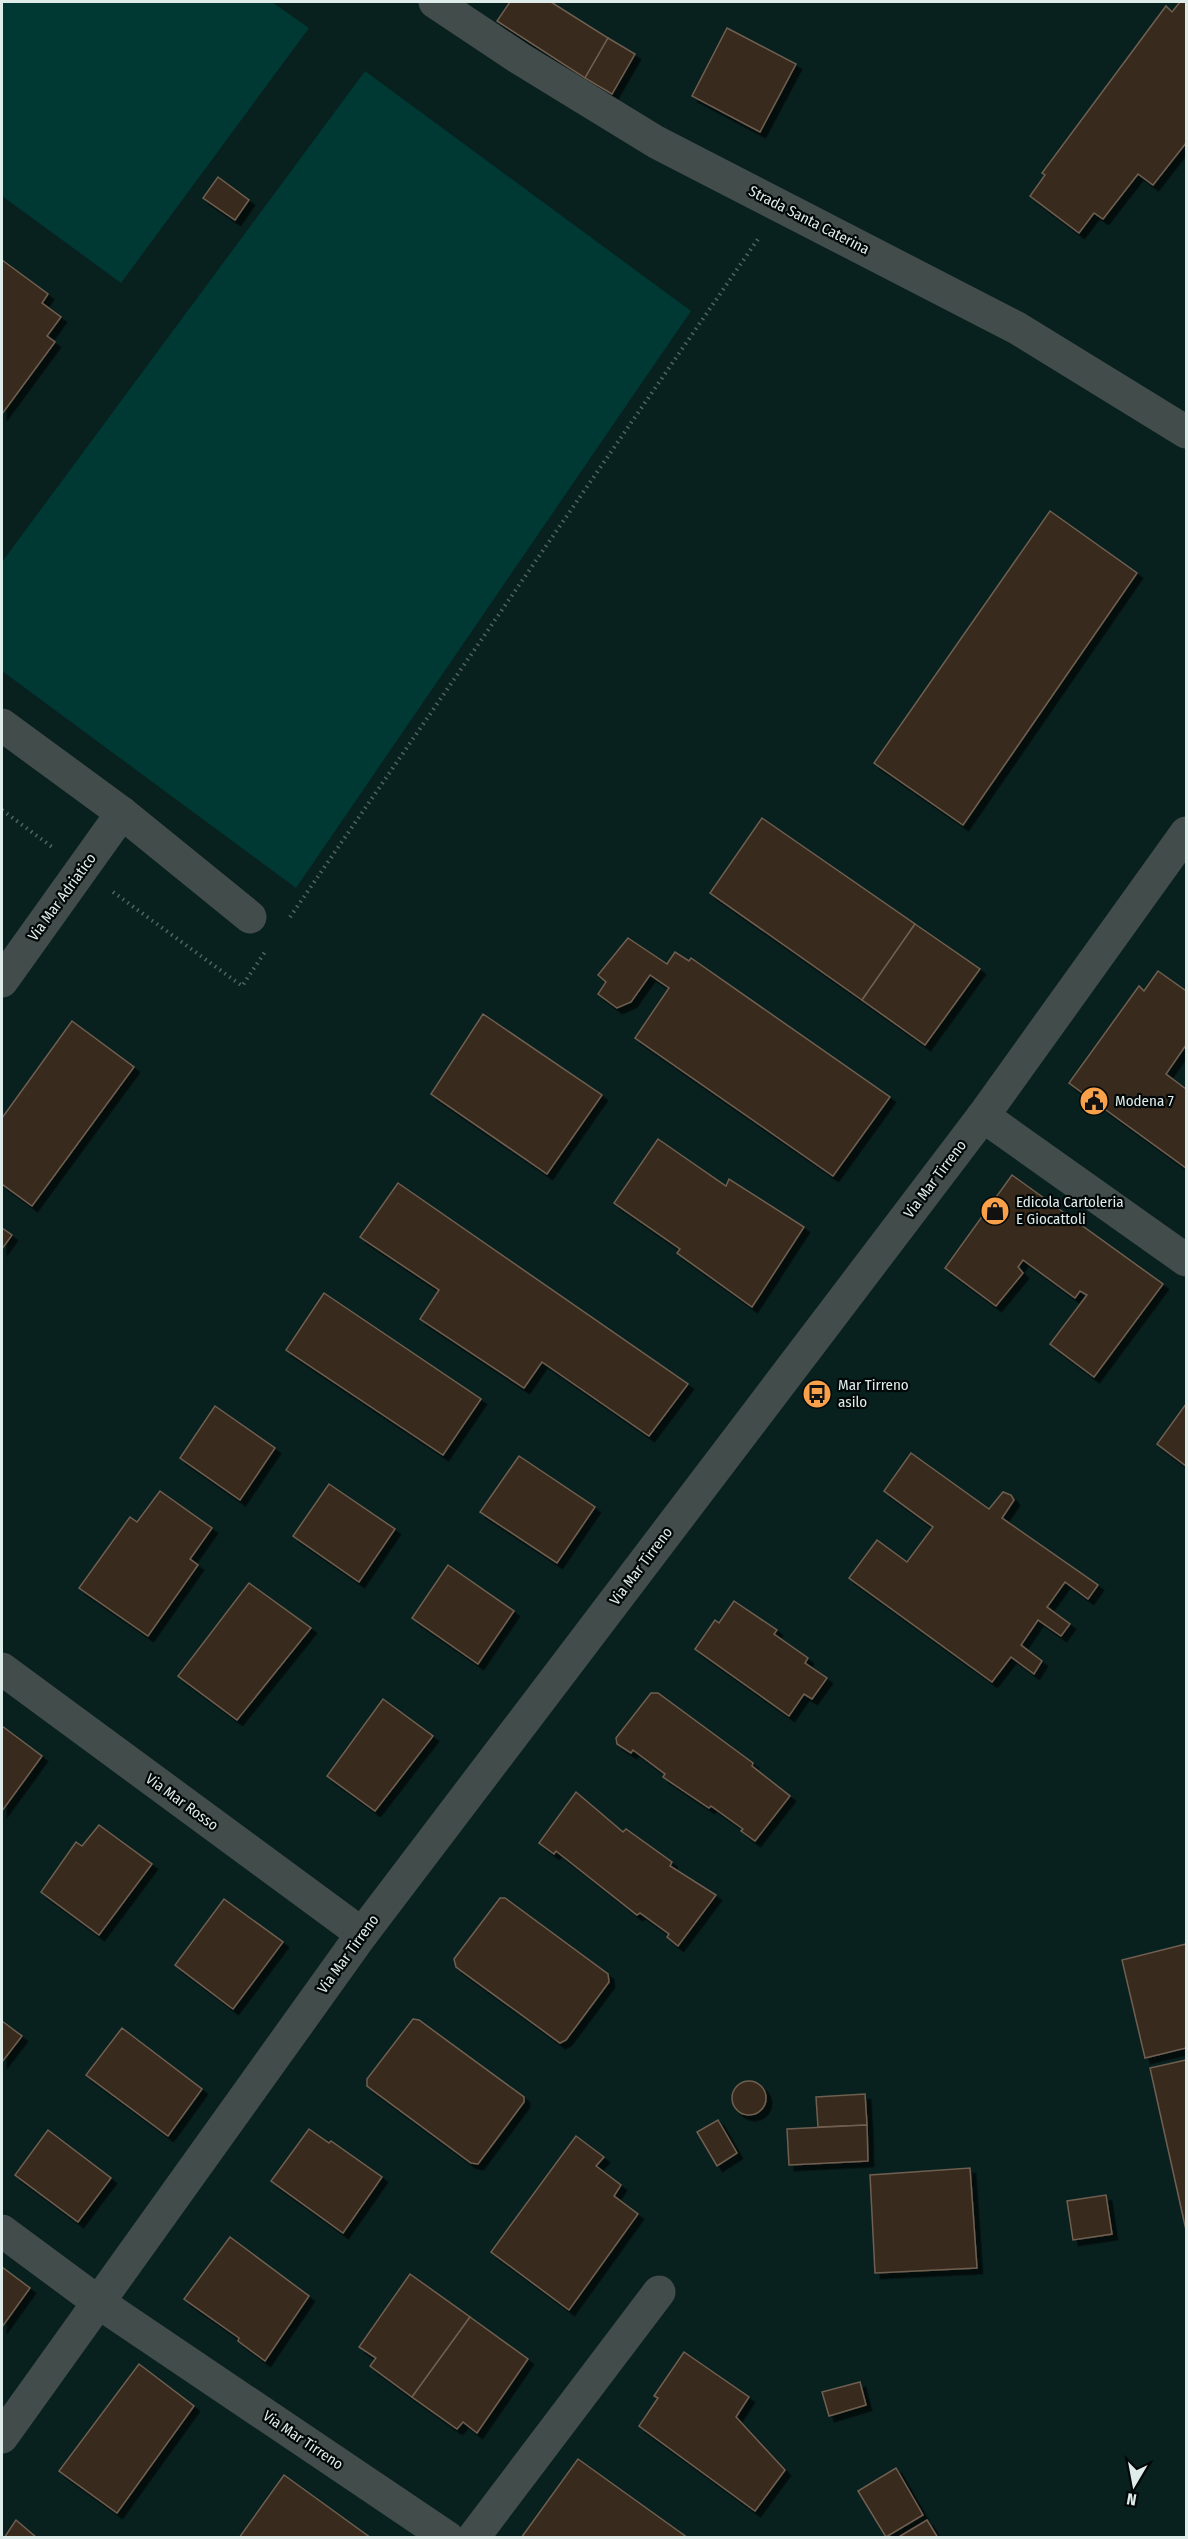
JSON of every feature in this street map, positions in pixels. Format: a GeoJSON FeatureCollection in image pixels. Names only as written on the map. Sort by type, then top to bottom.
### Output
{"type":"FeatureCollection","features":[{"type":"Feature","properties":{"kind":"street","name":"Strada Santa Caterina"},"geometry":{"type":"LineString","coordinates":[[435,2],[519,58],[656,142],[1017,328],[1186,432]]}},
{"type":"Feature","properties":{"kind":"street"},"geometry":{"type":"LineString","coordinates":[[2,725],[122,813],[250,917]]}},
{"type":"Feature","properties":{"kind":"street","name":"Via Mar Adriatico"},"geometry":{"type":"LineString","coordinates":[[2,981],[122,813]]}},
{"type":"Feature","properties":{"kind":"street","name":"Via Mar Tirreno"},"geometry":{"type":"LineString","coordinates":[[2,2437],[362,1934],[984,1116],[1186,833]]}},
{"type":"Feature","properties":{"kind":"street"},"geometry":{"type":"LineString","coordinates":[[984,1116],[1186,1260]]}},
{"type":"Feature","properties":{"kind":"street","name":"Via Mar Rosso"},"geometry":{"type":"LineString","coordinates":[[2,1670],[362,1934]]}},
{"type":"Feature","properties":{"kind":"street"},"geometry":{"type":"LineString","coordinates":[[2,2232],[98,2302]]}},
{"type":"Feature","properties":{"kind":"street"},"geometry":{"type":"LineString","coordinates":[[473,2538],[659,2292]]}},
{"type":"Feature","properties":{"kind":"street","name":"Via Mar Tirreno"},"geometry":{"type":"LineString","coordinates":[[98,2302],[448,2538]]}},
{"type":"Feature","properties":{"kind":"path"},"geometry":{"type":"LineString","coordinates":[[283,926],[781,206]]}},
{"type":"Feature","properties":{"kind":"path"},"geometry":{"type":"LineString","coordinates":[[2,810],[242,986],[270,946]]}},
{"type":"Feature","properties":{"kind":"shaded area"},"geometry":{"type":"Polygon","coordinates":[[[2,2],[272,2],[309,28],[121,283],[2,196],[2,2]]]}},
{"type":"Feature","properties":{"kind":"shaded area"},"geometry":{"type":"Polygon","coordinates":[[[365,71],[691,311],[296,888],[2,671],[2,562],[365,71]]]}},
{"type":"Feature","properties":{"kind":"building"},"geometry":{"type":"Polygon","coordinates":[[[510,2],[551,2],[608,38],[585,78],[497,21],[510,2]]]}},
{"type":"Feature","properties":{"kind":"building"},"geometry":{"type":"Polygon","coordinates":[[[1180,2],[1186,2],[1186,143],[1153,185],[1138,174],[1103,219],[1094,213],[1079,233],[1030,196],[1045,175],[1042,173],[1166,6],[1172,12],[1180,2]]]}},
{"type":"Feature","properties":{"kind":"building"},"geometry":{"type":"Polygon","coordinates":[[[727,28],[796,64],[760,132],[692,96],[727,28]]]}},
{"type":"Feature","properties":{"kind":"building"},"geometry":{"type":"Polygon","coordinates":[[[608,38],[635,54],[612,94],[585,78],[608,38]]]}},
{"type":"Feature","properties":{"kind":"building"},"geometry":{"type":"Polygon","coordinates":[[[218,177],[249,200],[235,220],[203,198],[218,177]]]}},
{"type":"Feature","properties":{"kind":"building"},"geometry":{"type":"Polygon","coordinates":[[[2,260],[48,294],[42,303],[61,317],[47,336],[55,342],[2,414],[2,260]]]}},
{"type":"Feature","properties":{"kind":"building"},"geometry":{"type":"Polygon","coordinates":[[[1050,511],[1137,573],[963,825],[874,763],[1050,511]]]}},
{"type":"Feature","properties":{"kind":"building"},"geometry":{"type":"Polygon","coordinates":[[[762,818],[915,924],[862,1000],[710,893],[762,818]]]}},
{"type":"Feature","properties":{"kind":"building"},"geometry":{"type":"Polygon","coordinates":[[[915,924],[980,969],[925,1045],[862,1000],[915,924]]]}},
{"type":"Feature","properties":{"kind":"building"},"geometry":{"type":"Polygon","coordinates":[[[628,938],[667,964],[675,952],[689,961],[691,958],[890,1097],[833,1176],[635,1038],[669,988],[650,975],[631,1002],[617,1008],[598,994],[606,982],[598,975],[628,938]]]}},
{"type":"Feature","properties":{"kind":"building"},"geometry":{"type":"Polygon","coordinates":[[[1158,971],[1186,991],[1186,1045],[1166,1074],[1186,1089],[1186,1168],[1069,1083],[1139,986],[1144,991],[1158,971]]]}},
{"type":"Feature","properties":{"kind":"building"},"geometry":{"type":"Polygon","coordinates":[[[483,1014],[602,1095],[547,1174],[431,1094],[483,1014]]]}},
{"type":"Feature","properties":{"kind":"building"},"geometry":{"type":"Polygon","coordinates":[[[72,1021],[134,1067],[32,1206],[2,1184],[2,1118],[72,1021]]]}},
{"type":"Feature","properties":{"kind":"building"},"geometry":{"type":"Polygon","coordinates":[[[658,1139],[726,1186],[729,1179],[804,1227],[752,1307],[677,1253],[680,1249],[614,1203],[658,1139]]]}},
{"type":"Feature","properties":{"kind":"building"},"geometry":{"type":"Polygon","coordinates":[[[1012,1175],[1163,1284],[1094,1377],[1050,1344],[1087,1295],[1080,1291],[1075,1298],[1023,1260],[1018,1267],[1023,1273],[996,1306],[945,1268],[1012,1175]]]}},
{"type":"Feature","properties":{"kind":"building"},"geometry":{"type":"Polygon","coordinates":[[[398,1183],[688,1384],[649,1436],[542,1362],[524,1388],[420,1319],[439,1290],[360,1237],[398,1183]]]}},
{"type":"Feature","properties":{"kind":"building"},"geometry":{"type":"Polygon","coordinates":[[[2,1228],[12,1235],[2,1249],[2,1228]]]}},
{"type":"Feature","properties":{"kind":"building"},"geometry":{"type":"Polygon","coordinates":[[[324,1293],[481,1399],[443,1455],[286,1350],[324,1293]]]}},
{"type":"Feature","properties":{"kind":"building"},"geometry":{"type":"Polygon","coordinates":[[[1186,1404],[1186,1466],[1157,1444],[1186,1404]]]}},
{"type":"Feature","properties":{"kind":"building"},"geometry":{"type":"Polygon","coordinates":[[[215,1406],[275,1448],[240,1500],[180,1458],[215,1406]]]}},
{"type":"Feature","properties":{"kind":"building"},"geometry":{"type":"Polygon","coordinates":[[[911,1453],[989,1509],[1003,1492],[1011,1495],[1014,1500],[1002,1518],[1098,1585],[1088,1599],[1065,1582],[1047,1607],[1070,1624],[1061,1636],[1038,1620],[1021,1645],[1042,1661],[1034,1674],[1011,1657],[992,1682],[849,1578],[877,1540],[907,1562],[933,1527],[884,1491],[911,1453]]]}},
{"type":"Feature","properties":{"kind":"building"},"geometry":{"type":"Polygon","coordinates":[[[519,1456],[595,1507],[557,1563],[480,1512],[519,1456]]]}},
{"type":"Feature","properties":{"kind":"building"},"geometry":{"type":"Polygon","coordinates":[[[329,1484],[395,1529],[359,1582],[293,1536],[329,1484]]]}},
{"type":"Feature","properties":{"kind":"building"},"geometry":{"type":"Polygon","coordinates":[[[160,1491],[212,1528],[190,1559],[198,1565],[148,1636],[79,1588],[130,1517],[137,1522],[160,1491]]]}},
{"type":"Feature","properties":{"kind":"building"},"geometry":{"type":"Polygon","coordinates":[[[448,1565],[514,1611],[478,1664],[412,1618],[448,1565]]]}},
{"type":"Feature","properties":{"kind":"building"},"geometry":{"type":"Polygon","coordinates":[[[249,1583],[311,1628],[237,1720],[178,1676],[249,1583]]]}},
{"type":"Feature","properties":{"kind":"building"},"geometry":{"type":"Polygon","coordinates":[[[734,1601],[777,1630],[774,1634],[808,1658],[805,1663],[827,1678],[812,1699],[804,1694],[789,1716],[695,1649],[715,1620],[719,1623],[734,1601]]]}},
{"type":"Feature","properties":{"kind":"building"},"geometry":{"type":"Polygon","coordinates":[[[651,1693],[658,1693],[753,1763],[752,1766],[790,1796],[755,1841],[741,1831],[743,1829],[711,1806],[709,1808],[663,1777],[665,1774],[633,1750],[631,1753],[617,1744],[616,1738],[651,1693]]]}},
{"type":"Feature","properties":{"kind":"building"},"geometry":{"type":"Polygon","coordinates":[[[383,1699],[433,1736],[375,1811],[327,1776],[383,1699]]]}},
{"type":"Feature","properties":{"kind":"building"},"geometry":{"type":"Polygon","coordinates":[[[2,1726],[42,1756],[2,1811],[2,1726]]]}},
{"type":"Feature","properties":{"kind":"building"},"geometry":{"type":"Polygon","coordinates":[[[576,1792],[623,1832],[626,1829],[672,1862],[670,1866],[716,1895],[678,1946],[667,1937],[669,1934],[640,1913],[637,1915],[556,1851],[554,1854],[539,1843],[576,1792]]]}},
{"type":"Feature","properties":{"kind":"building"},"geometry":{"type":"Polygon","coordinates":[[[99,1825],[152,1864],[99,1935],[41,1892],[76,1842],[82,1846],[99,1825]]]}},
{"type":"Feature","properties":{"kind":"building"},"geometry":{"type":"Polygon","coordinates":[[[500,1898],[505,1898],[608,1974],[609,1982],[566,2040],[560,2043],[456,1967],[454,1959],[500,1898]]]}},
{"type":"Feature","properties":{"kind":"building"},"geometry":{"type":"Polygon","coordinates":[[[224,1899],[283,1942],[233,2009],[175,1965],[224,1899]]]}},
{"type":"Feature","properties":{"kind":"building"},"geometry":{"type":"Polygon","coordinates":[[[1186,1944],[1186,2048],[1145,2058],[1122,1960],[1186,1944]]]}},
{"type":"Feature","properties":{"kind":"building"},"geometry":{"type":"Polygon","coordinates":[[[413,2019],[419,2020],[524,2097],[524,2102],[478,2164],[471,2163],[367,2086],[367,2079],[413,2019]]]}},
{"type":"Feature","properties":{"kind":"building"},"geometry":{"type":"Polygon","coordinates":[[[2,2021],[22,2036],[2,2062],[2,2021]]]}},
{"type":"Feature","properties":{"kind":"building"},"geometry":{"type":"Polygon","coordinates":[[[122,2028],[202,2089],[168,2136],[86,2075],[122,2028]]]}},
{"type":"Feature","properties":{"kind":"building"},"geometry":{"type":"Polygon","coordinates":[[[1186,2060],[1186,2230],[1150,2068],[1186,2060]]]}},
{"type":"Feature","properties":{"kind":"building"},"geometry":{"type":"Polygon","coordinates":[[[749,2081],[761,2086],[766,2098],[761,2110],[749,2115],[737,2110],[732,2098],[737,2086],[749,2081]]]}},
{"type":"Feature","properties":{"kind":"building"},"geometry":{"type":"Polygon","coordinates":[[[865,2094],[867,2125],[818,2127],[816,2097],[865,2094]]]}},
{"type":"Feature","properties":{"kind":"building"},"geometry":{"type":"Polygon","coordinates":[[[718,2120],[737,2153],[717,2166],[697,2132],[718,2120]]]}},
{"type":"Feature","properties":{"kind":"building"},"geometry":{"type":"Polygon","coordinates":[[[867,2125],[868,2161],[789,2165],[787,2129],[867,2125]]]}},
{"type":"Feature","properties":{"kind":"building"},"geometry":{"type":"Polygon","coordinates":[[[309,2129],[329,2143],[331,2141],[382,2177],[343,2233],[271,2181],[309,2129]]]}},
{"type":"Feature","properties":{"kind":"building"},"geometry":{"type":"Polygon","coordinates":[[[48,2130],[111,2178],[78,2222],[15,2175],[48,2130]]]}},
{"type":"Feature","properties":{"kind":"building"},"geometry":{"type":"Polygon","coordinates":[[[576,2136],[604,2157],[596,2166],[621,2185],[614,2196],[638,2214],[569,2310],[491,2252],[576,2136]]]}},
{"type":"Feature","properties":{"kind":"building"},"geometry":{"type":"Polygon","coordinates":[[[970,2168],[977,2268],[875,2273],[870,2175],[970,2168]]]}},
{"type":"Feature","properties":{"kind":"building"},"geometry":{"type":"Polygon","coordinates":[[[1106,2195],[1112,2234],[1073,2240],[1067,2201],[1106,2195]]]}},
{"type":"Feature","properties":{"kind":"building"},"geometry":{"type":"Polygon","coordinates":[[[230,2237],[309,2296],[265,2361],[238,2341],[239,2338],[184,2299],[230,2237]]]}},
{"type":"Feature","properties":{"kind":"building"},"geometry":{"type":"Polygon","coordinates":[[[2,2267],[30,2288],[2,2327],[2,2267]]]}},
{"type":"Feature","properties":{"kind":"building"},"geometry":{"type":"Polygon","coordinates":[[[410,2274],[470,2317],[412,2397],[370,2366],[376,2358],[359,2347],[410,2274]]]}},
{"type":"Feature","properties":{"kind":"building"},"geometry":{"type":"Polygon","coordinates":[[[470,2317],[528,2359],[477,2433],[463,2422],[457,2429],[412,2397],[470,2317]]]}},
{"type":"Feature","properties":{"kind":"building"},"geometry":{"type":"Polygon","coordinates":[[[684,2352],[749,2397],[736,2417],[785,2470],[755,2511],[639,2426],[658,2398],[654,2396],[684,2352]]]}},
{"type":"Feature","properties":{"kind":"building"},"geometry":{"type":"Polygon","coordinates":[[[139,2364],[194,2406],[117,2513],[59,2471],[139,2364]]]}},
{"type":"Feature","properties":{"kind":"building"},"geometry":{"type":"Polygon","coordinates":[[[860,2382],[866,2405],[829,2416],[822,2392],[860,2382]]]}},
{"type":"Feature","properties":{"kind":"building"},"geometry":{"type":"Polygon","coordinates":[[[578,2459],[688,2538],[521,2538],[578,2459]]]}},
{"type":"Feature","properties":{"kind":"building"},"geometry":{"type":"Polygon","coordinates":[[[896,2468],[923,2515],[886,2537],[858,2491],[896,2468]]]}},
{"type":"Feature","properties":{"kind":"building"},"geometry":{"type":"Polygon","coordinates":[[[284,2475],[371,2538],[239,2538],[284,2475]]]}},
{"type":"Feature","properties":{"kind":"building"},"geometry":{"type":"Polygon","coordinates":[[[16,2520],[37,2538],[4,2538],[16,2520]]]}},
{"type":"Feature","properties":{"kind":"building"},"geometry":{"type":"Polygon","coordinates":[[[927,2520],[938,2538],[897,2538],[927,2520]]]}},
{"type":"Feature","properties":{"kind":"place","name":"Modena 7"},"geometry":{"type":"Point","coordinates":[1094,1101]}},
{"type":"Feature","properties":{"kind":"place","name":"Edicola Cartoleria E Giocattoli"},"geometry":{"type":"Point","coordinates":[995,1211]}},
{"type":"Feature","properties":{"kind":"place","name":"Mar Tirreno asilo"},"geometry":{"type":"Point","coordinates":[817,1394]}}]}
